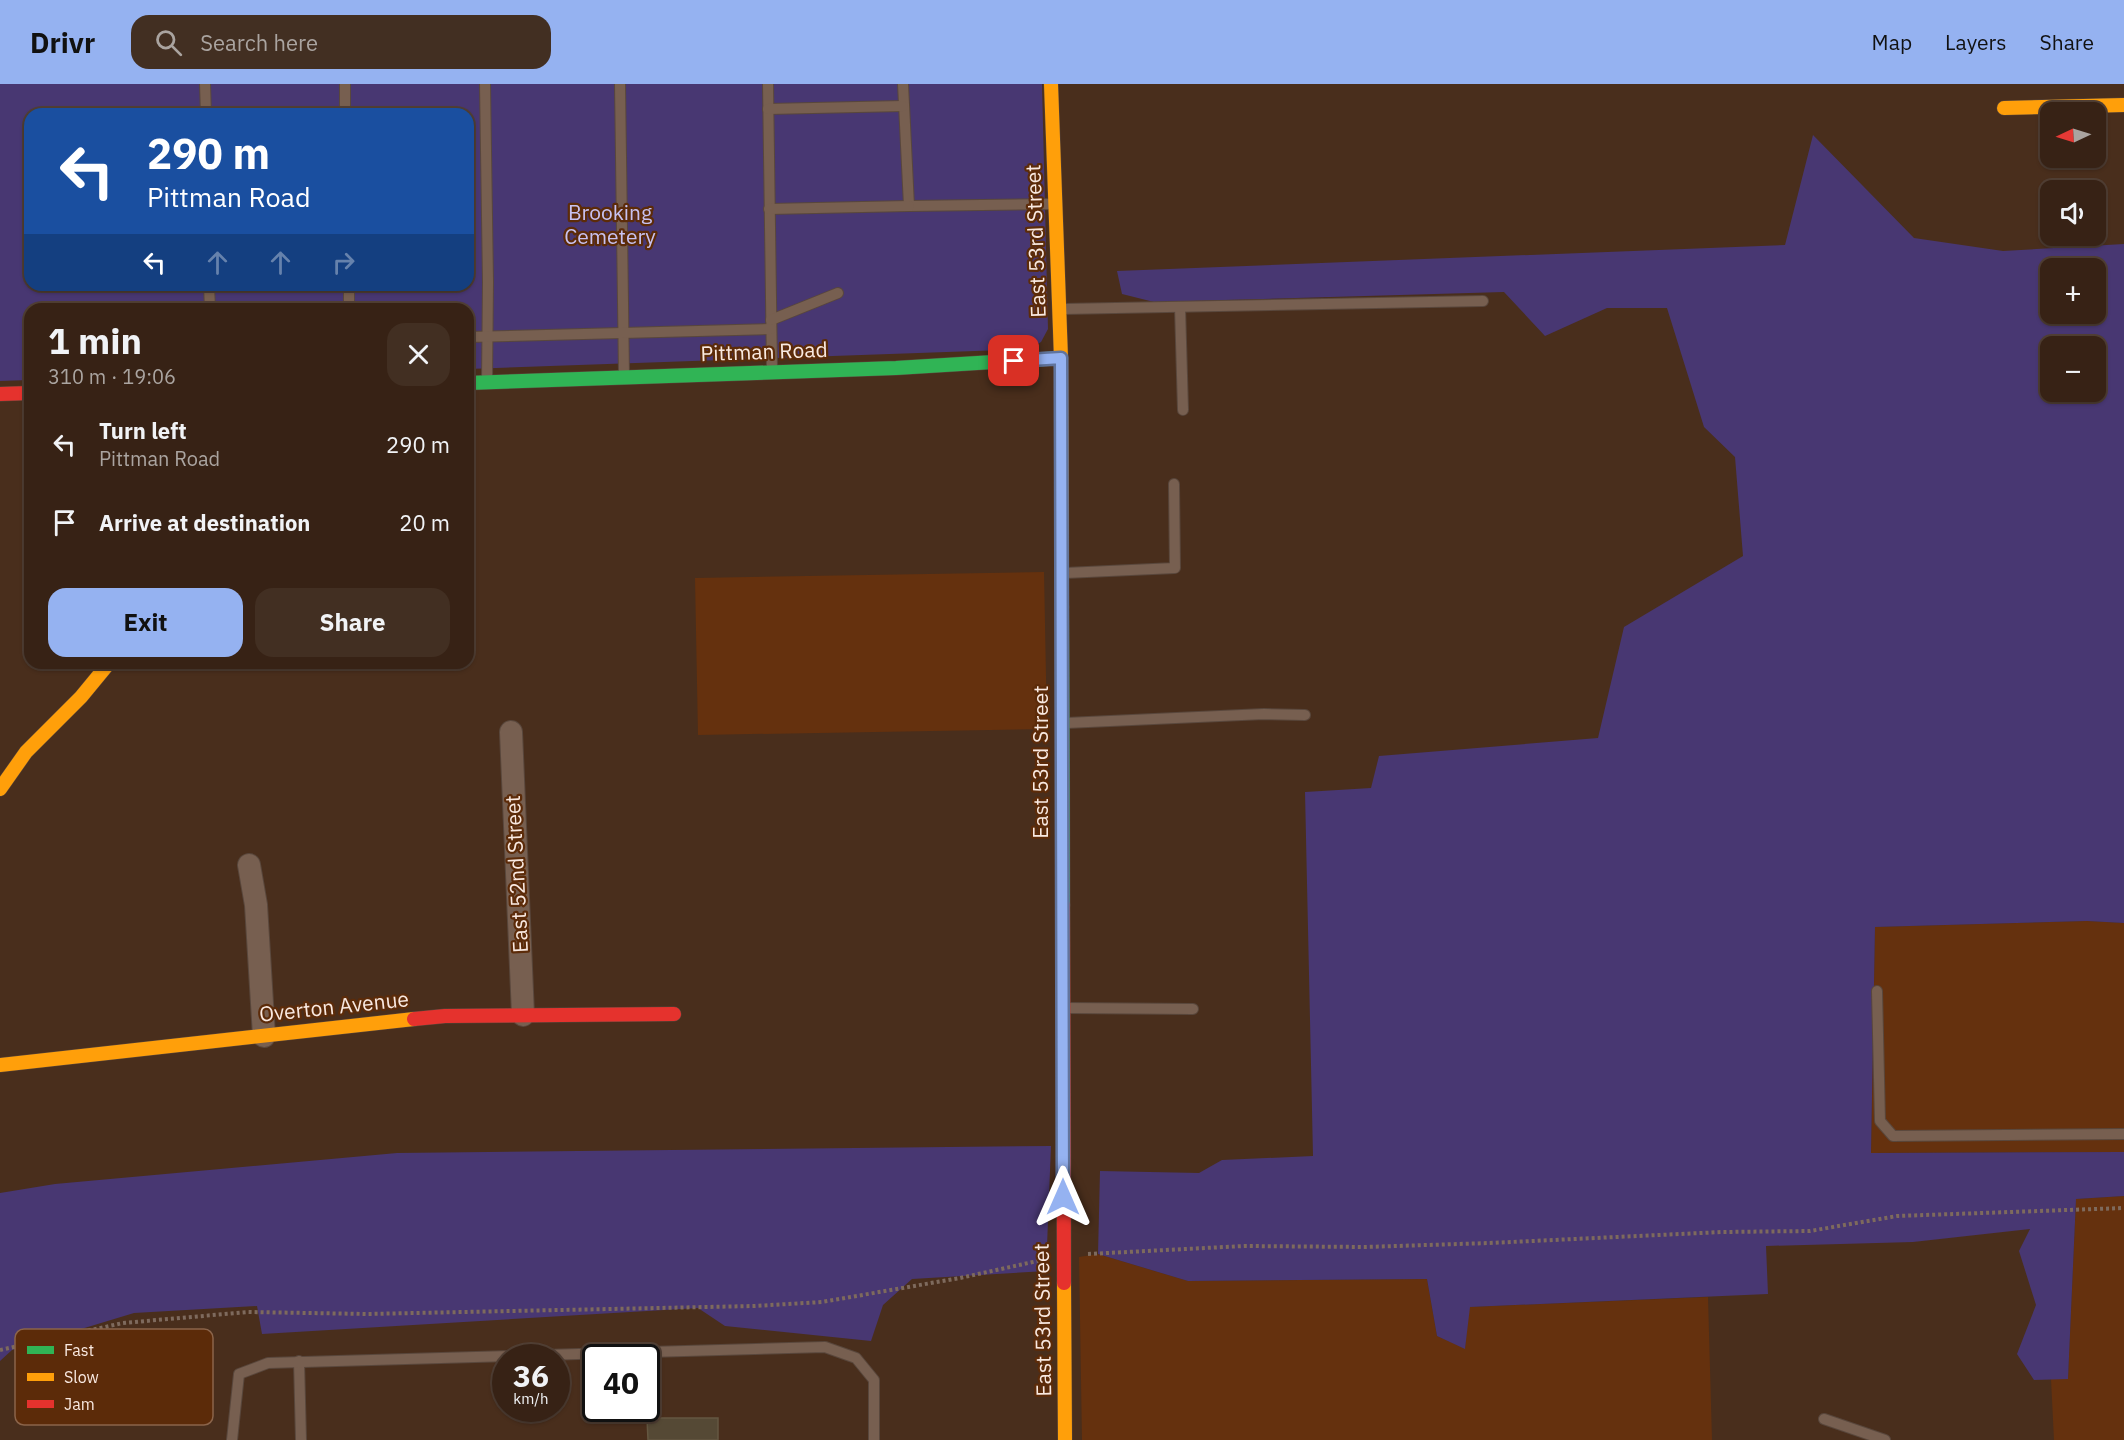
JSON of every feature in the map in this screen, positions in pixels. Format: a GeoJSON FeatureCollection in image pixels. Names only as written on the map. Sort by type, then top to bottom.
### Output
{"type":"FeatureCollection","features":[{"type":"Feature","properties":{"kind":"street","name":"East 53rd Street"},"geometry":{"type":"LineString","coordinates":[[1052,85],[1054,204],[1061,358],[1065,1440]]}},
{"type":"Feature","properties":{"kind":"street"},"geometry":{"type":"LineString","coordinates":[[2004,108],[2124,105]]}},
{"type":"Feature","properties":{"kind":"street","name":"Pittman Road"},"geometry":{"type":"LineString","coordinates":[[474,383],[896,368],[1061,358]]}},
{"type":"Feature","properties":{"kind":"street"},"geometry":{"type":"LineString","coordinates":[[0,394],[24,393]]}},
{"type":"Feature","properties":{"kind":"street"},"geometry":{"type":"LineString","coordinates":[[0,789],[26,752],[81,698],[104,669]]}},
{"type":"Feature","properties":{"kind":"street","name":"East 52nd Street"},"geometry":{"type":"LineString","coordinates":[[511,732],[523,1015]]}},
{"type":"Feature","properties":{"kind":"street"},"geometry":{"type":"LineString","coordinates":[[249,865],[256,905],[264,1036]]}},
{"type":"Feature","properties":{"kind":"street","name":"Overton Avenue"},"geometry":{"type":"LineString","coordinates":[[0,1065],[446,1017],[675,1014]]}},
{"type":"Feature","properties":{"kind":"lane"},"geometry":{"type":"LineString","coordinates":[[205,84],[206,108]]}},
{"type":"Feature","properties":{"kind":"lane"},"geometry":{"type":"LineString","coordinates":[[345,84],[345,108]]}},
{"type":"Feature","properties":{"kind":"lane"},"geometry":{"type":"LineString","coordinates":[[485,84],[488,382]]}},
{"type":"Feature","properties":{"kind":"lane"},"geometry":{"type":"LineString","coordinates":[[620,84],[624,378]]}},
{"type":"Feature","properties":{"kind":"lane"},"geometry":{"type":"LineString","coordinates":[[768,84],[772,373]]}},
{"type":"Feature","properties":{"kind":"lane"},"geometry":{"type":"LineString","coordinates":[[903,84],[909,206]]}},
{"type":"Feature","properties":{"kind":"lane"},"geometry":{"type":"LineString","coordinates":[[768,109],[903,106]]}},
{"type":"Feature","properties":{"kind":"lane"},"geometry":{"type":"LineString","coordinates":[[769,209],[1054,204]]}},
{"type":"Feature","properties":{"kind":"lane"},"geometry":{"type":"LineString","coordinates":[[474,337],[622,334],[771,324],[838,293]]}},
{"type":"Feature","properties":{"kind":"lane"},"geometry":{"type":"LineString","coordinates":[[1059,309],[1483,302]]}},
{"type":"Feature","properties":{"kind":"lane"},"geometry":{"type":"LineString","coordinates":[[1180,307],[1183,410]]}},
{"type":"Feature","properties":{"kind":"lane"},"geometry":{"type":"LineString","coordinates":[[1062,573],[1175,568],[1174,484]]}},
{"type":"Feature","properties":{"kind":"lane"},"geometry":{"type":"LineString","coordinates":[[1062,723],[1264,714],[1305,715]]}},
{"type":"Feature","properties":{"kind":"lane"},"geometry":{"type":"LineString","coordinates":[[1876,991],[1880,1121],[1893,1136],[2124,1134]]}},
{"type":"Feature","properties":{"kind":"lane"},"geometry":{"type":"LineString","coordinates":[[1063,1008],[1193,1009]]}},
{"type":"Feature","properties":{"kind":"lane"},"geometry":{"type":"LineString","coordinates":[[232,1440],[239,1374],[268,1363],[825,1347],[856,1358],[874,1380],[874,1440]]}},
{"type":"Feature","properties":{"kind":"lane"},"geometry":{"type":"LineString","coordinates":[[298,1361],[301,1440]]}},
{"type":"Feature","properties":{"kind":"lane"},"geometry":{"type":"LineString","coordinates":[[1824,1419],[1885,1440]]}},
{"type":"Feature","properties":{"kind":"shaded area"},"geometry":{"type":"Polygon","coordinates":[[[1044,572],[1047,729],[698,735],[695,578],[1044,572]]]}},
{"type":"Feature","properties":{"kind":"shaded area"},"geometry":{"type":"Polygon","coordinates":[[[2087,921],[2124,923],[2124,1152],[1871,1153],[1875,927],[2087,921]]]}},
{"type":"Feature","properties":{"kind":"shaded area"},"geometry":{"type":"Polygon","coordinates":[[[2124,1196],[2124,1440],[2054,1440],[2051,1379],[2068,1378],[2076,1199],[2124,1196]]]}},
{"type":"Feature","properties":{"kind":"shaded area"},"geometry":{"type":"Polygon","coordinates":[[[1098,1254],[1188,1281],[1427,1279],[1437,1336],[1465,1348],[1469,1307],[1708,1297],[1712,1440],[1082,1440],[1079,1257],[1098,1254]]]}},
{"type":"Feature","properties":{"kind":"green space","name":"Brooking Cemetery"},"geometry":{"type":"Polygon","coordinates":[[[0,84],[1042,84],[1048,329],[1041,342],[1029,349],[474,369],[474,303],[24,303],[24,380],[0,381],[0,84]]]}},
{"type":"Feature","properties":{"kind":"green space"},"geometry":{"type":"Polygon","coordinates":[[[1813,135],[1914,238],[2003,251],[2124,244],[2124,923],[2087,921],[1875,927],[1871,1153],[2124,1152],[2124,1196],[2076,1199],[2068,1379],[2034,1380],[2017,1354],[2036,1305],[2019,1251],[2030,1229],[1913,1242],[1766,1246],[1768,1294],[1470,1307],[1465,1349],[1437,1336],[1427,1279],[1188,1281],[1098,1254],[1100,1171],[1199,1173],[1222,1160],[1313,1156],[1305,792],[1371,788],[1379,756],[1598,738],[1624,627],[1743,556],[1735,457],[1704,427],[1667,308],[1607,308],[1545,336],[1504,292],[1154,302],[1122,294],[1117,271],[1785,245],[1813,135]]]}},
{"type":"Feature","properties":{"kind":"green space"},"geometry":{"type":"Polygon","coordinates":[[[1051,1146],[1046,1271],[912,1279],[883,1305],[871,1341],[725,1326],[698,1308],[262,1334],[257,1306],[134,1313],[81,1329],[15,1329],[15,1349],[0,1361],[0,1193],[55,1184],[397,1153],[1051,1146]]]}},
{"type":"Feature","properties":{"kind":"building"},"geometry":{"type":"Polygon","coordinates":[[[660,1418],[718,1418],[718,1440],[648,1440],[647,1422],[660,1422],[660,1418]]]}},
{"type":"Feature","properties":{"kind":"traffic: fast"},"geometry":{"type":"LineString","coordinates":[[474,383],[896,368],[1061,358]]}},
{"type":"Feature","properties":{"kind":"traffic: fast"},"geometry":{"type":"LineString","coordinates":[[1062,607],[1063,905]]}},
{"type":"Feature","properties":{"kind":"traffic: slow"},"geometry":{"type":"LineString","coordinates":[[1051,84],[1061,358],[1062,607]]}},
{"type":"Feature","properties":{"kind":"traffic: slow"},"geometry":{"type":"LineString","coordinates":[[2004,108],[2124,105]]}},
{"type":"Feature","properties":{"kind":"traffic: slow"},"geometry":{"type":"LineString","coordinates":[[0,789],[26,752],[81,697],[104,669]]}},
{"type":"Feature","properties":{"kind":"traffic: slow"},"geometry":{"type":"LineString","coordinates":[[0,1065],[414,1019]]}},
{"type":"Feature","properties":{"kind":"traffic: slow"},"geometry":{"type":"LineString","coordinates":[[1064,1283],[1065,1440]]}},
{"type":"Feature","properties":{"kind":"traffic: jam"},"geometry":{"type":"LineString","coordinates":[[0,394],[24,393]]}},
{"type":"Feature","properties":{"kind":"traffic: jam"},"geometry":{"type":"LineString","coordinates":[[1063,905],[1064,1283]]}},
{"type":"Feature","properties":{"kind":"traffic: jam"},"geometry":{"type":"LineString","coordinates":[[414,1019],[445,1016],[674,1014]]}},
{"type":"Feature","properties":{"kind":"route"},"geometry":{"type":"LineString","coordinates":[[1014,361],[1061,358],[1063,1197]]}}]}
